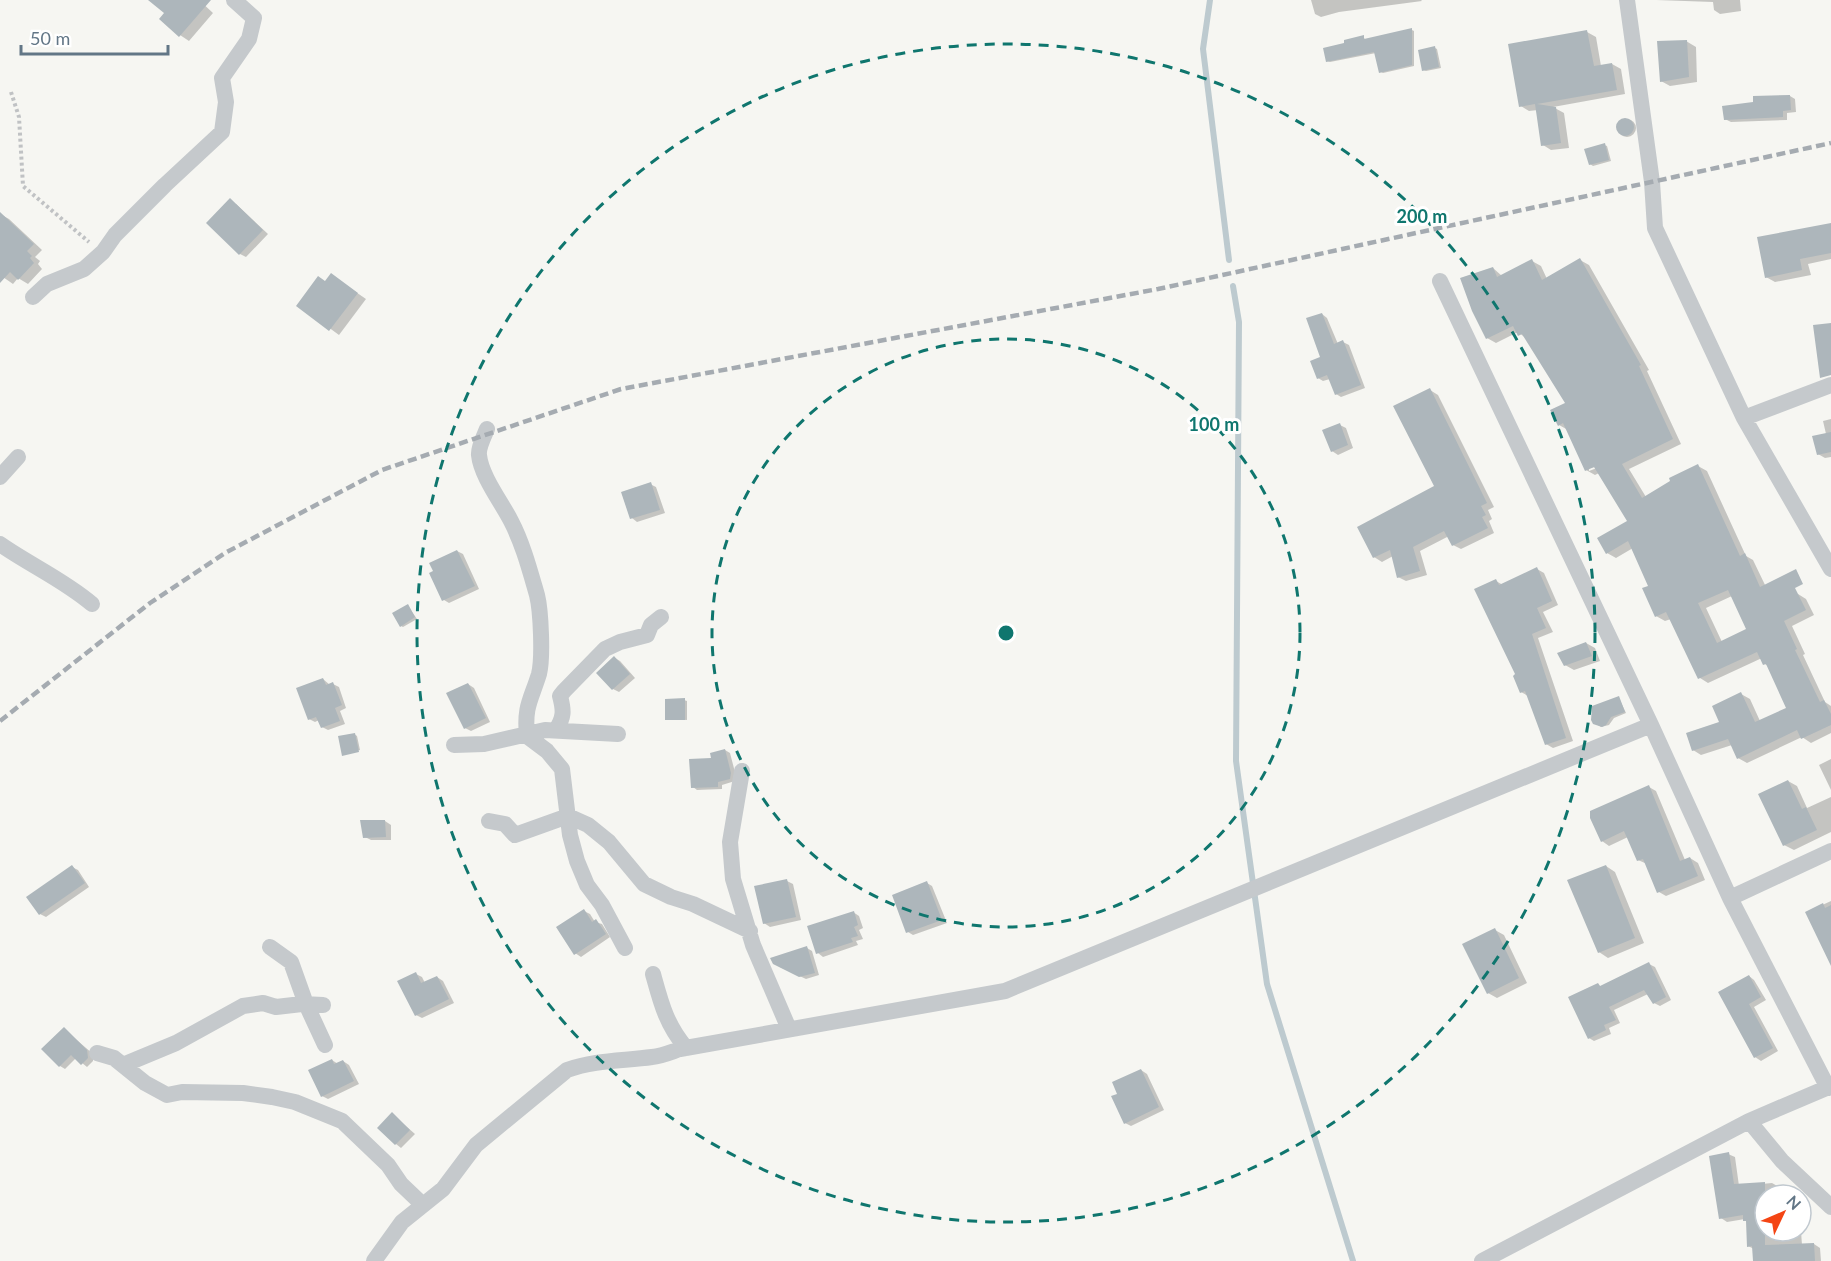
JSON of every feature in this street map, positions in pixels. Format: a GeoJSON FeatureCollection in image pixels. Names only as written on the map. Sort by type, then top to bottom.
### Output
{"type":"FeatureCollection","features":[{"type":"Feature","properties":{"kind":"street"},"geometry":{"type":"LineString","coordinates":[[33,297],[47,284],[84,269],[103,252],[115,235],[139,210],[222,132],[226,102],[222,78],[249,39],[254,18],[234,0]]}},
{"type":"Feature","properties":{"kind":"street"},"geometry":{"type":"LineString","coordinates":[[1627,0],[1653,182],[1655,228],[1744,418],[1831,569]]}},
{"type":"Feature","properties":{"kind":"street"},"geometry":{"type":"LineString","coordinates":[[1440,281],[1651,725],[1730,898],[1830,1087],[1749,1121],[1482,1261]]}},
{"type":"Feature","properties":{"kind":"street"},"geometry":{"type":"LineString","coordinates":[[1744,418],[1831,385]]}},
{"type":"Feature","properties":{"kind":"street"},"geometry":{"type":"LineString","coordinates":[[487,429],[478,454],[491,488],[516,533],[538,599],[539,672],[525,718],[526,736],[546,751],[562,769],[570,835],[577,861],[588,885],[602,905],[625,948]]}},
{"type":"Feature","properties":{"kind":"street"},"geometry":{"type":"LineString","coordinates":[[0,477],[18,457]]}},
{"type":"Feature","properties":{"kind":"street"},"geometry":{"type":"LineString","coordinates":[[0,544],[33,566],[72,587],[92,604]]}},
{"type":"Feature","properties":{"kind":"street"},"geometry":{"type":"LineString","coordinates":[[556,730],[563,719],[564,711],[560,696],[564,691],[605,649],[620,642],[647,635],[651,625],[661,617]]}},
{"type":"Feature","properties":{"kind":"street"},"geometry":{"type":"LineString","coordinates":[[375,1261],[402,1222],[443,1189],[476,1145],[567,1070],[584,1064],[654,1057],[686,1048],[1005,991],[1651,725]]}},
{"type":"Feature","properties":{"kind":"street"},"geometry":{"type":"LineString","coordinates":[[454,745],[484,744],[545,730],[618,734]]}},
{"type":"Feature","properties":{"kind":"street"},"geometry":{"type":"LineString","coordinates":[[742,771],[730,842],[733,879],[753,945],[789,1029]]}},
{"type":"Feature","properties":{"kind":"street"},"geometry":{"type":"LineString","coordinates":[[489,821],[505,824],[515,835],[568,816],[588,825],[609,842],[644,884],[671,897],[693,904],[750,932]]}},
{"type":"Feature","properties":{"kind":"street"},"geometry":{"type":"LineString","coordinates":[[1730,898],[1831,851]]}},
{"type":"Feature","properties":{"kind":"street"},"geometry":{"type":"LineString","coordinates":[[270,947],[291,962],[306,1004],[325,1045]]}},
{"type":"Feature","properties":{"kind":"street"},"geometry":{"type":"LineString","coordinates":[[653,974],[673,1032],[686,1048]]}},
{"type":"Feature","properties":{"kind":"street"},"geometry":{"type":"LineString","coordinates":[[123,1065],[185,1039],[243,1006],[263,1003],[276,1007],[323,1005]]}},
{"type":"Feature","properties":{"kind":"street"},"geometry":{"type":"LineString","coordinates":[[97,1053],[114,1058],[145,1083],[167,1095],[182,1092],[253,1094],[295,1102],[342,1122],[388,1165],[401,1184],[423,1205]]}},
{"type":"Feature","properties":{"kind":"street"},"geometry":{"type":"LineString","coordinates":[[1749,1121],[1782,1161],[1831,1207]]}},
{"type":"Feature","properties":{"kind":"path"},"geometry":{"type":"LineString","coordinates":[[11,92],[19,117],[23,186],[103,252]]}},
{"type":"Feature","properties":{"kind":"building"},"geometry":{"type":"Polygon","coordinates":[[[148,0],[211,0],[179,37],[159,19],[164,13],[148,0]]]}},
{"type":"Feature","properties":{"kind":"building"},"geometry":{"type":"Polygon","coordinates":[[[1412,28],[1412,65],[1379,73],[1374,52],[1326,62],[1323,48],[1364,35],[1364,39],[1412,28]]]}},
{"type":"Feature","properties":{"kind":"building"},"geometry":{"type":"Polygon","coordinates":[[[1587,30],[1594,66],[1612,63],[1617,90],[1537,104],[1556,107],[1561,143],[1541,146],[1535,104],[1519,107],[1508,44],[1587,30]]]}},
{"type":"Feature","properties":{"kind":"building"},"geometry":{"type":"Polygon","coordinates":[[[1687,40],[1689,77],[1660,82],[1657,41],[1687,40]]]}},
{"type":"Feature","properties":{"kind":"building"},"geometry":{"type":"Polygon","coordinates":[[[1435,46],[1439,67],[1422,71],[1418,50],[1435,46]]]}},
{"type":"Feature","properties":{"kind":"building"},"geometry":{"type":"Polygon","coordinates":[[[1790,95],[1791,110],[1783,111],[1783,117],[1724,120],[1722,106],[1753,102],[1753,96],[1790,95]]]}},
{"type":"Feature","properties":{"kind":"building"},"geometry":{"type":"Polygon","coordinates":[[[1625,118],[1633,123],[1634,127],[1629,135],[1625,136],[1617,131],[1616,127],[1621,119],[1625,118]]]}},
{"type":"Feature","properties":{"kind":"building"},"geometry":{"type":"Polygon","coordinates":[[[1605,143],[1609,160],[1589,165],[1584,149],[1605,143]]]}},
{"type":"Feature","properties":{"kind":"building"},"geometry":{"type":"Polygon","coordinates":[[[230,198],[263,230],[239,255],[206,223],[230,198]]]}},
{"type":"Feature","properties":{"kind":"building"},"geometry":{"type":"Polygon","coordinates":[[[0,212],[34,244],[27,251],[34,263],[18,280],[10,272],[0,283],[0,212]]]}},
{"type":"Feature","properties":{"kind":"building"},"geometry":{"type":"Polygon","coordinates":[[[1831,223],[1831,253],[1800,259],[1802,270],[1765,278],[1757,237],[1831,223]]]}},
{"type":"Feature","properties":{"kind":"building"},"geometry":{"type":"Polygon","coordinates":[[[1580,258],[1641,365],[1639,366],[1673,439],[1622,464],[1642,498],[1670,481],[1669,478],[1698,464],[1740,556],[1745,553],[1760,587],[1796,569],[1803,584],[1795,588],[1806,610],[1784,621],[1820,702],[1824,700],[1831,714],[1831,725],[1801,739],[1797,730],[1737,759],[1728,739],[1692,751],[1686,733],[1719,722],[1712,706],[1741,692],[1755,722],[1786,708],[1766,664],[1763,665],[1757,652],[1698,679],[1666,612],[1655,617],[1642,588],[1648,586],[1628,541],[1606,554],[1597,538],[1627,521],[1594,467],[1585,471],[1563,423],[1558,426],[1550,410],[1565,403],[1522,334],[1518,336],[1513,326],[1486,339],[1472,311],[1460,278],[1493,267],[1497,277],[1532,259],[1542,280],[1580,258]],[[1728,590],[1698,603],[1717,643],[1746,629],[1728,590]]]}},
{"type":"Feature","properties":{"kind":"building"},"geometry":{"type":"Polygon","coordinates":[[[331,273],[358,293],[329,331],[296,306],[318,276],[325,281],[331,273]]]}},
{"type":"Feature","properties":{"kind":"building"},"geometry":{"type":"Polygon","coordinates":[[[1322,313],[1334,344],[1343,340],[1361,385],[1335,395],[1327,375],[1317,379],[1310,361],[1320,357],[1306,318],[1322,313]]]}},
{"type":"Feature","properties":{"kind":"building"},"geometry":{"type":"Polygon","coordinates":[[[1831,323],[1831,375],[1820,378],[1813,325],[1831,323]]]}},
{"type":"Feature","properties":{"kind":"building"},"geometry":{"type":"Polygon","coordinates":[[[1430,388],[1487,503],[1481,506],[1486,515],[1482,517],[1488,528],[1452,546],[1444,531],[1413,547],[1420,571],[1397,578],[1390,550],[1373,558],[1357,527],[1434,486],[1393,406],[1430,388]]]}},
{"type":"Feature","properties":{"kind":"building"},"geometry":{"type":"Polygon","coordinates":[[[1340,423],[1348,445],[1331,452],[1322,430],[1340,423]]]}},
{"type":"Feature","properties":{"kind":"building"},"geometry":{"type":"Polygon","coordinates":[[[1831,432],[1831,452],[1817,455],[1812,436],[1831,432]]]}},
{"type":"Feature","properties":{"kind":"building"},"geometry":{"type":"Polygon","coordinates":[[[651,482],[660,510],[630,519],[621,492],[651,482]]]}},
{"type":"Feature","properties":{"kind":"building"},"geometry":{"type":"Polygon","coordinates":[[[457,550],[475,586],[442,601],[429,573],[433,571],[429,563],[457,550]]]}},
{"type":"Feature","properties":{"kind":"building"},"geometry":{"type":"Polygon","coordinates":[[[1537,567],[1552,601],[1537,608],[1546,628],[1532,634],[1566,738],[1545,745],[1525,691],[1520,693],[1513,676],[1515,674],[1474,589],[1496,579],[1499,585],[1537,567]]]}},
{"type":"Feature","properties":{"kind":"building"},"geometry":{"type":"Polygon","coordinates":[[[408,604],[415,617],[400,627],[392,613],[408,604]]]}},
{"type":"Feature","properties":{"kind":"building"},"geometry":{"type":"Polygon","coordinates":[[[1586,642],[1592,656],[1564,666],[1557,653],[1586,642]]]}},
{"type":"Feature","properties":{"kind":"building"},"geometry":{"type":"Polygon","coordinates":[[[614,656],[630,674],[612,690],[596,673],[614,656]]]}},
{"type":"Feature","properties":{"kind":"building"},"geometry":{"type":"Polygon","coordinates":[[[323,678],[326,685],[333,682],[342,705],[335,708],[340,721],[321,728],[316,717],[308,720],[296,688],[323,678]]]}},
{"type":"Feature","properties":{"kind":"building"},"geometry":{"type":"Polygon","coordinates":[[[468,683],[486,718],[464,729],[446,693],[468,683]]]}},
{"type":"Feature","properties":{"kind":"building"},"geometry":{"type":"Polygon","coordinates":[[[1619,696],[1625,712],[1611,717],[1602,727],[1593,724],[1592,706],[1619,696]]]}},
{"type":"Feature","properties":{"kind":"building"},"geometry":{"type":"Polygon","coordinates":[[[685,698],[685,720],[665,720],[665,699],[685,698]]]}},
{"type":"Feature","properties":{"kind":"building"},"geometry":{"type":"Polygon","coordinates":[[[355,733],[359,752],[342,756],[338,736],[355,733]]]}},
{"type":"Feature","properties":{"kind":"building"},"geometry":{"type":"Polygon","coordinates":[[[725,749],[731,773],[730,779],[718,782],[718,787],[691,788],[689,759],[711,758],[710,753],[725,749]]]}},
{"type":"Feature","properties":{"kind":"building"},"geometry":{"type":"Polygon","coordinates":[[[1788,780],[1802,809],[1806,807],[1817,830],[1783,846],[1758,794],[1788,780]]]}},
{"type":"Feature","properties":{"kind":"building"},"geometry":{"type":"Polygon","coordinates":[[[1649,785],[1680,861],[1690,857],[1698,876],[1657,893],[1643,859],[1637,861],[1624,831],[1601,842],[1590,818],[1590,811],[1649,785]]]}},
{"type":"Feature","properties":{"kind":"building"},"geometry":{"type":"Polygon","coordinates":[[[360,820],[385,820],[386,837],[363,838],[360,820]]]}},
{"type":"Feature","properties":{"kind":"building"},"geometry":{"type":"Polygon","coordinates":[[[72,865],[85,883],[39,915],[26,897],[72,865]]]}},
{"type":"Feature","properties":{"kind":"building"},"geometry":{"type":"Polygon","coordinates":[[[1606,865],[1635,938],[1598,953],[1567,880],[1606,865]]]}},
{"type":"Feature","properties":{"kind":"building"},"geometry":{"type":"Polygon","coordinates":[[[787,879],[796,917],[763,924],[754,886],[787,879]]]}},
{"type":"Feature","properties":{"kind":"building"},"geometry":{"type":"Polygon","coordinates":[[[927,881],[942,920],[906,933],[892,895],[927,881]]]}},
{"type":"Feature","properties":{"kind":"building"},"geometry":{"type":"Polygon","coordinates":[[[1823,903],[1825,908],[1831,905],[1831,966],[1805,912],[1823,903]]]}},
{"type":"Feature","properties":{"kind":"building"},"geometry":{"type":"Polygon","coordinates":[[[584,909],[592,922],[596,919],[606,934],[574,955],[556,927],[584,909]]]}},
{"type":"Feature","properties":{"kind":"building"},"geometry":{"type":"Polygon","coordinates":[[[854,911],[858,925],[854,927],[858,936],[851,938],[853,942],[816,954],[807,926],[854,911]]]}},
{"type":"Feature","properties":{"kind":"building"},"geometry":{"type":"Polygon","coordinates":[[[1495,928],[1519,978],[1487,994],[1462,944],[1495,928]]]}},
{"type":"Feature","properties":{"kind":"building"},"geometry":{"type":"Polygon","coordinates":[[[807,946],[815,973],[799,977],[773,964],[770,958],[807,946]]]}},
{"type":"Feature","properties":{"kind":"building"},"geometry":{"type":"Polygon","coordinates":[[[1649,962],[1666,997],[1653,1004],[1644,990],[1609,1007],[1616,1020],[1604,1025],[1606,1030],[1588,1039],[1568,997],[1598,983],[1600,986],[1649,962]]]}},
{"type":"Feature","properties":{"kind":"building"},"geometry":{"type":"Polygon","coordinates":[[[416,972],[421,983],[437,976],[449,999],[415,1016],[397,981],[416,972]]]}},
{"type":"Feature","properties":{"kind":"building"},"geometry":{"type":"Polygon","coordinates":[[[1749,975],[1761,997],[1749,1004],[1773,1048],[1754,1058],[1718,992],[1749,975]]]}},
{"type":"Feature","properties":{"kind":"building"},"geometry":{"type":"Polygon","coordinates":[[[64,1027],[87,1050],[88,1058],[81,1065],[71,1055],[59,1067],[41,1049],[64,1027]]]}},
{"type":"Feature","properties":{"kind":"building"},"geometry":{"type":"Polygon","coordinates":[[[332,1059],[334,1064],[343,1060],[354,1081],[321,1097],[308,1070],[332,1059]]]}},
{"type":"Feature","properties":{"kind":"building"},"geometry":{"type":"Polygon","coordinates":[[[1141,1069],[1159,1107],[1124,1124],[1111,1096],[1117,1094],[1112,1082],[1141,1069]]]}},
{"type":"Feature","properties":{"kind":"building"},"geometry":{"type":"Polygon","coordinates":[[[392,1112],[410,1130],[395,1145],[377,1128],[392,1112]]]}},
{"type":"Feature","properties":{"kind":"building"},"geometry":{"type":"Polygon","coordinates":[[[1729,1152],[1734,1184],[1765,1182],[1753,1183],[1753,1243],[1765,1243],[1765,1245],[1814,1243],[1815,1261],[1753,1261],[1752,1246],[1747,1247],[1746,1221],[1743,1221],[1743,1215],[1719,1219],[1709,1156],[1729,1152]]]}},
{"type":"Feature","properties":{"kind":"waterway"},"geometry":{"type":"LineString","coordinates":[[1210,0],[1203,49],[1229,260]]}},
{"type":"Feature","properties":{"kind":"waterway"},"geometry":{"type":"LineString","coordinates":[[1233,286],[1239,322],[1236,761],[1267,984],[1353,1261]]}},
{"type":"Feature","properties":{"kind":"railway"},"geometry":{"type":"LineString","coordinates":[[0,721],[150,603],[225,553],[382,470],[621,389],[1158,289],[1831,143]]}}]}
